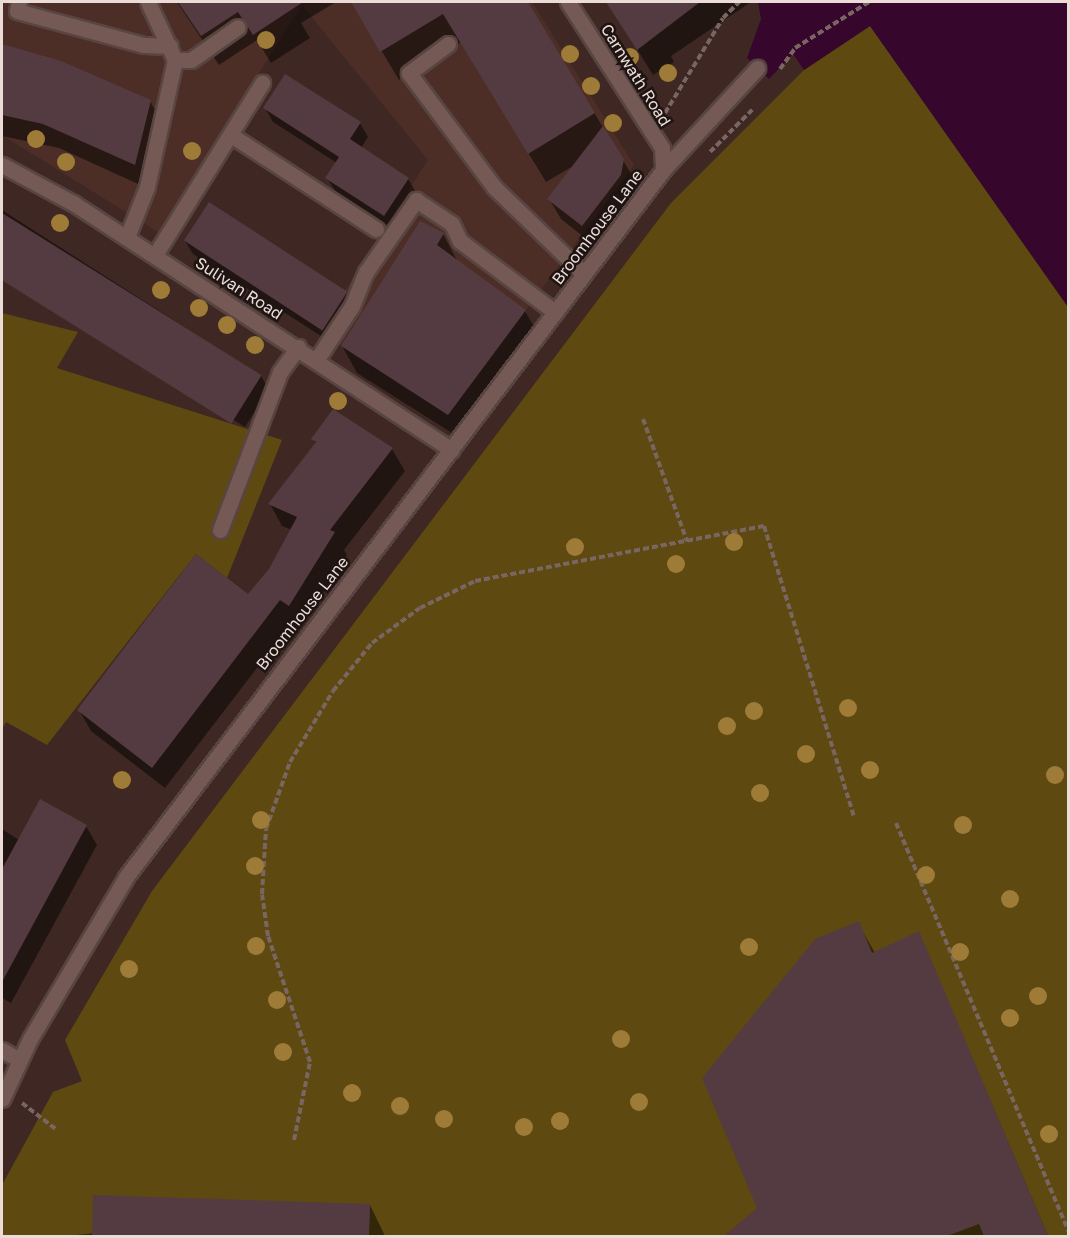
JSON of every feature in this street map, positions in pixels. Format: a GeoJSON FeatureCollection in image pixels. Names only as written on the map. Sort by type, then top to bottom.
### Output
{"type":"FeatureCollection","features":[{"type":"Feature","properties":{"kind":"street"},"geometry":{"type":"LineString","coordinates":[[19,2],[17,11],[191,60],[238,27]]}},
{"type":"Feature","properties":{"kind":"street"},"geometry":{"type":"LineString","coordinates":[[127,237],[147,187],[172,53],[148,2]]}},
{"type":"Feature","properties":{"kind":"street","name":"Carnwath Road"},"geometry":{"type":"LineString","coordinates":[[568,2],[662,148],[663,170]]}},
{"type":"Feature","properties":{"kind":"street"},"geometry":{"type":"LineString","coordinates":[[448,44],[409,73],[494,187],[584,274]]}},
{"type":"Feature","properties":{"kind":"street","name":"Broomhouse Lane"},"geometry":{"type":"LineString","coordinates":[[3,1095],[19,1060],[126,876],[663,170],[757,68]]}},
{"type":"Feature","properties":{"kind":"street"},"geometry":{"type":"LineString","coordinates":[[155,255],[262,83]]}},
{"type":"Feature","properties":{"kind":"street"},"geometry":{"type":"LineString","coordinates":[[231,135],[376,229]]}},
{"type":"Feature","properties":{"kind":"street","name":"Sulivan Road"},"geometry":{"type":"LineString","coordinates":[[2,165],[127,237],[317,359],[452,450]]}},
{"type":"Feature","properties":{"kind":"street"},"geometry":{"type":"LineString","coordinates":[[317,359],[352,306],[366,272],[416,200],[452,224],[460,241],[555,312]]}},
{"type":"Feature","properties":{"kind":"street"},"geometry":{"type":"LineString","coordinates":[[220,530],[280,372],[298,347]]}},
{"type":"Feature","properties":{"kind":"street"},"geometry":{"type":"LineString","coordinates":[[2,1050],[19,1060]]}},
{"type":"Feature","properties":{"kind":"path"},"geometry":{"type":"LineString","coordinates":[[652,134],[723,18],[739,2]]}},
{"type":"Feature","properties":{"kind":"path"},"geometry":{"type":"LineString","coordinates":[[776,76],[795,48],[869,2]]}},
{"type":"Feature","properties":{"kind":"path"},"geometry":{"type":"LineString","coordinates":[[750,113],[756,104]]}},
{"type":"Feature","properties":{"kind":"path"},"geometry":{"type":"LineString","coordinates":[[643,419],[687,541]]}},
{"type":"Feature","properties":{"kind":"path"},"geometry":{"type":"LineString","coordinates":[[294,1140],[310,1062],[268,936],[262,894],[266,829],[290,762],[333,692],[372,643],[420,608],[475,580],[764,526],[854,817]]}},
{"type":"Feature","properties":{"kind":"path"},"geometry":{"type":"LineString","coordinates":[[896,823],[1068,1231]]}},
{"type":"Feature","properties":{"kind":"path"},"geometry":{"type":"LineString","coordinates":[[3,1095],[57,1130]]}},
{"type":"Feature","properties":{"kind":"shaded area"},"geometry":{"type":"Polygon","coordinates":[[[2,2],[532,2],[634,165],[448,415],[319,331],[428,160],[302,5],[158,232],[2,135],[2,2]]]}},
{"type":"Feature","properties":{"kind":"shaded area"},"geometry":{"type":"Polygon","coordinates":[[[758,2],[1068,2],[1068,307],[870,26],[804,70],[793,54],[769,79],[747,58],[761,19],[758,2]]]}},
{"type":"Feature","properties":{"kind":"shaded area"},"geometry":{"type":"Polygon","coordinates":[[[870,26],[1068,307],[1068,1236],[2,1236],[2,1185],[53,1092],[82,1081],[65,1040],[152,891],[671,203],[804,70],[870,26]]]}},
{"type":"Feature","properties":{"kind":"shaded area"},"geometry":{"type":"Polygon","coordinates":[[[2,313],[78,332],[57,368],[282,440],[227,578],[196,554],[47,745],[6,722],[2,729],[2,313]]]}},
{"type":"Feature","properties":{"kind":"building"},"geometry":{"type":"Polygon","coordinates":[[[178,2],[303,2],[253,35],[238,12],[201,36],[178,2]]]}},
{"type":"Feature","properties":{"kind":"building"},"geometry":{"type":"Polygon","coordinates":[[[351,2],[528,2],[595,113],[528,154],[443,14],[380,52],[351,2]]]}},
{"type":"Feature","properties":{"kind":"building"},"geometry":{"type":"Polygon","coordinates":[[[606,2],[700,2],[637,50],[606,2]]]}},
{"type":"Feature","properties":{"kind":"building"},"geometry":{"type":"Polygon","coordinates":[[[2,44],[61,61],[151,100],[135,165],[43,124],[2,115],[2,44]]]}},
{"type":"Feature","properties":{"kind":"building"},"geometry":{"type":"Polygon","coordinates":[[[285,74],[361,122],[350,139],[409,178],[384,216],[325,178],[339,157],[263,108],[285,74]]]}},
{"type":"Feature","properties":{"kind":"building"},"geometry":{"type":"Polygon","coordinates":[[[603,126],[624,159],[621,175],[582,226],[547,199],[603,126]]]}},
{"type":"Feature","properties":{"kind":"building"},"geometry":{"type":"Polygon","coordinates":[[[209,202],[347,292],[322,330],[184,241],[209,202]]]}},
{"type":"Feature","properties":{"kind":"building"},"geometry":{"type":"Polygon","coordinates":[[[2,213],[262,375],[231,423],[2,280],[2,213]]]}},
{"type":"Feature","properties":{"kind":"building"},"geometry":{"type":"Polygon","coordinates":[[[420,221],[444,233],[437,245],[526,310],[448,415],[341,346],[420,221]]]}},
{"type":"Feature","properties":{"kind":"building"},"geometry":{"type":"Polygon","coordinates":[[[333,409],[393,448],[330,530],[335,532],[289,606],[280,600],[152,768],[77,710],[196,554],[248,594],[269,569],[297,517],[268,504],[316,442],[311,439],[333,409]]]}},
{"type":"Feature","properties":{"kind":"building"},"geometry":{"type":"Polygon","coordinates":[[[40,799],[87,825],[2,982],[2,869],[40,799]]]}},
{"type":"Feature","properties":{"kind":"building"},"geometry":{"type":"Polygon","coordinates":[[[859,921],[872,953],[919,931],[1048,1236],[984,1236],[979,1224],[947,1236],[724,1236],[757,1208],[702,1078],[815,939],[859,921]]]}},
{"type":"Feature","properties":{"kind":"building"},"geometry":{"type":"Polygon","coordinates":[[[93,1195],[370,1204],[369,1236],[92,1236],[93,1195]]]}}]}
